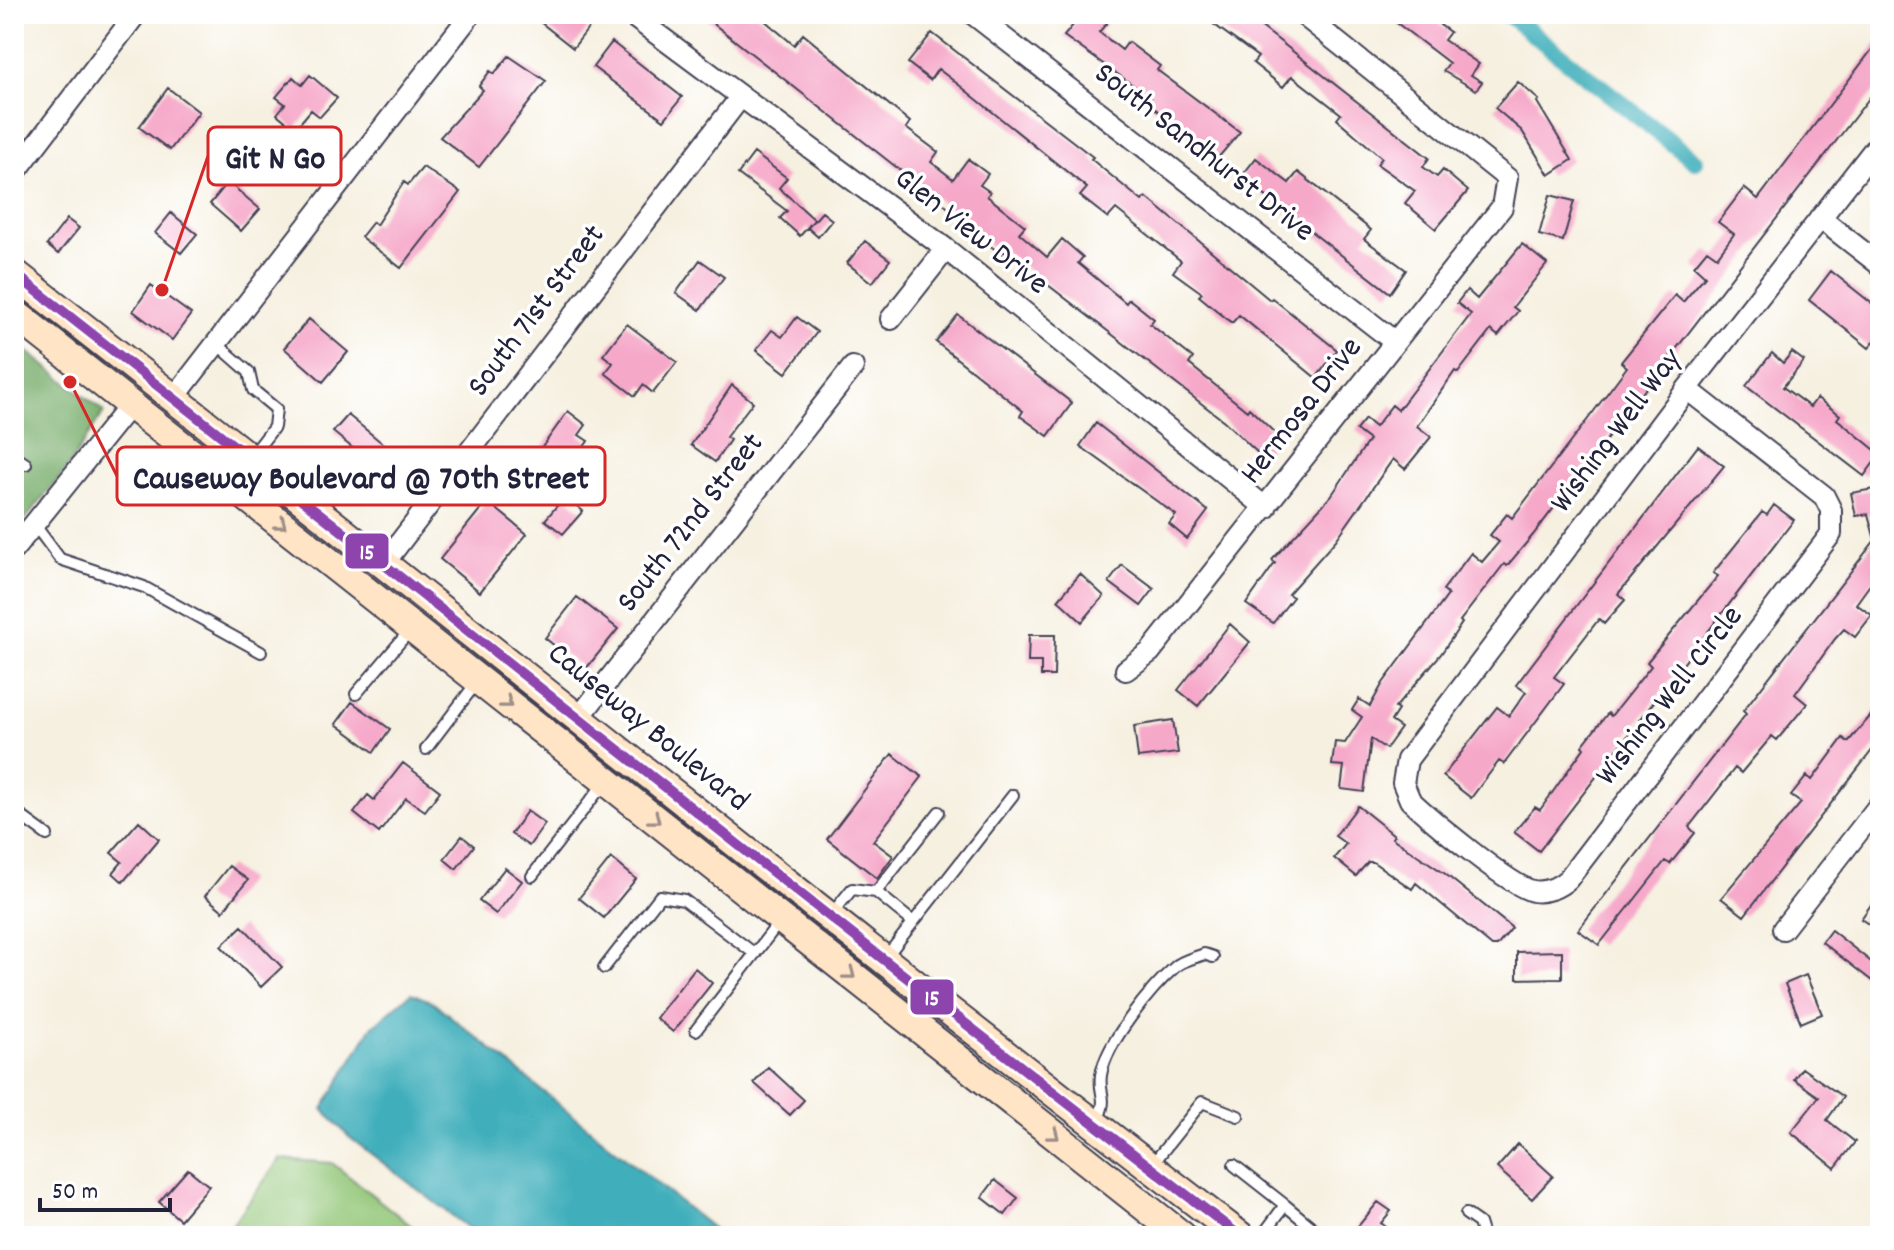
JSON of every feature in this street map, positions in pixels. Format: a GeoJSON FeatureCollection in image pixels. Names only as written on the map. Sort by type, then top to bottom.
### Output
{"type":"FeatureCollection","features":[{"type":"Feature","properties":{"kind":"main road","name":"Causeway Boulevard"},"geometry":{"type":"LineString","coordinates":[[14,273],[385,562],[883,960],[1240,1236]]}},
{"type":"Feature","properties":{"kind":"main road","name":"Causeway Boulevard"},"geometry":{"type":"LineString","coordinates":[[14,313],[1182,1236]]}},
{"type":"Feature","properties":{"kind":"main road"},"geometry":{"type":"LineString","coordinates":[[130,405],[150,379]]}},
{"type":"Feature","properties":{"kind":"main road"},"geometry":{"type":"LineString","coordinates":[[154,424],[174,398]]}},
{"type":"Feature","properties":{"kind":"main road"},"geometry":{"type":"LineString","coordinates":[[1202,1236],[1209,1236]]}},
{"type":"Feature","properties":{"kind":"street"},"geometry":{"type":"LineString","coordinates":[[14,174],[136,14]]}},
{"type":"Feature","properties":{"kind":"street"},"geometry":{"type":"LineString","coordinates":[[174,398],[471,14]]}},
{"type":"Feature","properties":{"kind":"street","name":"Glen View Drive"},"geometry":{"type":"LineString","coordinates":[[630,14],[739,99],[946,249],[1266,508]]}},
{"type":"Feature","properties":{"kind":"street","name":"South Sandhurst Drive"},"geometry":{"type":"LineString","coordinates":[[973,14],[1395,342]]}},
{"type":"Feature","properties":{"kind":"street","name":"Hermosa Drive"},"geometry":{"type":"LineString","coordinates":[[1126,670],[1150,652],[1502,207],[1507,178],[1302,14]]}},
{"type":"Feature","properties":{"kind":"street","name":"South 71st Street"},"geometry":{"type":"LineString","coordinates":[[385,562],[739,99]]}},
{"type":"Feature","properties":{"kind":"street","name":"Wishing Well Way"},"geometry":{"type":"LineString","coordinates":[[1407,760],[1687,389],[1880,142]]}},
{"type":"Feature","properties":{"kind":"street"},"geometry":{"type":"LineString","coordinates":[[1820,218],[1880,265]]}},
{"type":"Feature","properties":{"kind":"street"},"geometry":{"type":"LineString","coordinates":[[891,319],[946,249]]}},
{"type":"Feature","properties":{"kind":"street","name":"South 72nd Street"},"geometry":{"type":"LineString","coordinates":[[578,719],[853,367]]}},
{"type":"Feature","properties":{"kind":"street","name":"Wishing Well Circle"},"geometry":{"type":"LineString","coordinates":[[1407,760],[1404,790],[1420,809],[1524,888],[1542,891],[1561,885],[1824,547],[1831,534],[1832,517],[1824,496],[1687,389]]}},
{"type":"Feature","properties":{"kind":"street"},"geometry":{"type":"LineString","coordinates":[[14,549],[130,405]]}},
{"type":"Feature","properties":{"kind":"street"},"geometry":{"type":"LineString","coordinates":[[1783,929],[1880,804]]}},
{"type":"Feature","properties":{"kind":"street"},"geometry":{"type":"LineString","coordinates":[[785,922],[820,909]]}},
{"type":"Feature","properties":{"kind":"lane"},"geometry":{"type":"LineString","coordinates":[[215,342],[249,372],[253,390],[276,409],[274,427],[251,457]]}},
{"type":"Feature","properties":{"kind":"lane"},"geometry":{"type":"LineString","coordinates":[[14,456],[26,464]]}},
{"type":"Feature","properties":{"kind":"lane"},"geometry":{"type":"LineString","coordinates":[[34,523],[60,559],[144,587],[261,652]]}},
{"type":"Feature","properties":{"kind":"lane"},"geometry":{"type":"LineString","coordinates":[[356,694],[412,628]]}},
{"type":"Feature","properties":{"kind":"lane"},"geometry":{"type":"LineString","coordinates":[[426,749],[479,680]]}},
{"type":"Feature","properties":{"kind":"lane"},"geometry":{"type":"LineString","coordinates":[[532,876],[606,780]]}},
{"type":"Feature","properties":{"kind":"lane"},"geometry":{"type":"LineString","coordinates":[[883,960],[1013,795]]}},
{"type":"Feature","properties":{"kind":"lane"},"geometry":{"type":"LineString","coordinates":[[14,811],[47,835]]}},
{"type":"Feature","properties":{"kind":"lane"},"geometry":{"type":"LineString","coordinates":[[876,892],[939,812]]}},
{"type":"Feature","properties":{"kind":"lane"},"geometry":{"type":"LineString","coordinates":[[820,909],[852,889],[876,892],[913,922]]}},
{"type":"Feature","properties":{"kind":"lane"},"geometry":{"type":"LineString","coordinates":[[604,968],[660,896],[684,900],[755,954]]}},
{"type":"Feature","properties":{"kind":"lane"},"geometry":{"type":"LineString","coordinates":[[696,1030],[755,954],[785,922]]}},
{"type":"Feature","properties":{"kind":"lane"},"geometry":{"type":"LineString","coordinates":[[1095,1125],[1104,1108],[1105,1095],[1100,1078],[1109,1053],[1129,1021],[1177,965],[1204,954],[1213,957]]}},
{"type":"Feature","properties":{"kind":"lane"},"geometry":{"type":"LineString","coordinates":[[1150,1167],[1202,1102],[1238,1116]]}},
{"type":"Feature","properties":{"kind":"lane"},"geometry":{"type":"LineString","coordinates":[[1234,1165],[1314,1229]]}},
{"type":"Feature","properties":{"kind":"lane"},"geometry":{"type":"LineString","coordinates":[[1262,1236],[1285,1205]]}},
{"type":"Feature","properties":{"kind":"lane"},"geometry":{"type":"LineString","coordinates":[[1466,1214],[1479,1223],[1483,1236]]}},
{"type":"Feature","properties":{"kind":"green space"},"geometry":{"type":"Polygon","coordinates":[[[14,341],[104,412],[65,471],[14,533],[14,341]]]}},
{"type":"Feature","properties":{"kind":"green space"},"geometry":{"type":"Polygon","coordinates":[[[280,1159],[332,1163],[424,1236],[224,1236],[280,1159]]]}},
{"type":"Feature","properties":{"kind":"water"},"geometry":{"type":"Polygon","coordinates":[[[411,993],[433,1002],[722,1236],[479,1236],[349,1137],[323,1109],[371,1028],[411,993]]]}},
{"type":"Feature","properties":{"kind":"building"},"geometry":{"type":"Polygon","coordinates":[[[530,14],[575,14],[590,26],[573,48],[530,14]]]}},
{"type":"Feature","properties":{"kind":"building"},"geometry":{"type":"Polygon","coordinates":[[[701,14],[757,14],[794,45],[803,34],[910,122],[906,128],[938,152],[931,162],[953,179],[968,159],[988,174],[980,185],[990,192],[987,196],[1025,226],[1019,233],[1047,257],[1062,239],[1083,257],[1078,263],[1126,303],[1129,299],[1154,319],[1150,324],[1193,358],[1189,364],[1247,411],[1249,408],[1279,437],[1261,456],[1224,421],[1004,251],[1001,254],[976,235],[979,232],[701,14]]]}},
{"type":"Feature","properties":{"kind":"building"},"geometry":{"type":"Polygon","coordinates":[[[1082,14],[1096,14],[1107,23],[1099,32],[1122,50],[1128,42],[1160,66],[1157,70],[1240,132],[1217,159],[1148,103],[1151,98],[1064,36],[1082,14]]]}},
{"type":"Feature","properties":{"kind":"building"},"geometry":{"type":"Polygon","coordinates":[[[1219,14],[1245,14],[1429,158],[1423,167],[1437,177],[1443,170],[1468,191],[1436,229],[1405,203],[1415,191],[1377,164],[1382,158],[1337,119],[1341,114],[1292,76],[1283,87],[1253,63],[1258,57],[1212,23],[1219,14]]]}},
{"type":"Feature","properties":{"kind":"building"},"geometry":{"type":"Polygon","coordinates":[[[1385,14],[1449,14],[1440,25],[1450,32],[1444,40],[1479,64],[1471,75],[1482,82],[1476,90],[1443,71],[1449,63],[1385,14]]]}},
{"type":"Feature","properties":{"kind":"building"},"geometry":{"type":"Polygon","coordinates":[[[932,33],[1093,157],[1091,159],[1142,201],[1146,197],[1270,300],[1272,298],[1337,350],[1316,378],[1239,315],[1232,323],[1199,296],[1202,293],[1173,272],[1181,261],[1116,209],[1108,218],[1080,196],[1087,188],[959,85],[938,69],[930,80],[908,63],[932,33]]]}},
{"type":"Feature","properties":{"kind":"building"},"geometry":{"type":"Polygon","coordinates":[[[1880,39],[1880,84],[1533,535],[1507,566],[1504,564],[1460,621],[1462,623],[1441,654],[1395,708],[1398,710],[1391,721],[1401,728],[1386,749],[1371,739],[1364,792],[1341,789],[1344,766],[1332,765],[1335,742],[1345,743],[1362,717],[1352,710],[1359,699],[1370,706],[1383,683],[1448,595],[1443,590],[1471,553],[1482,562],[1499,542],[1490,535],[1507,514],[1512,518],[1588,419],[1627,367],[1621,362],[1675,295],[1683,302],[1705,276],[1694,266],[1707,250],[1717,257],[1734,234],[1718,222],[1744,188],[1758,199],[1880,39]]]}},
{"type":"Feature","properties":{"kind":"building"},"geometry":{"type":"Polygon","coordinates":[[[612,42],[682,97],[664,120],[593,67],[612,42]]]}},
{"type":"Feature","properties":{"kind":"building"},"geometry":{"type":"Polygon","coordinates":[[[509,56],[546,81],[479,167],[440,137],[483,90],[479,86],[490,71],[494,74],[509,56]]]}},
{"type":"Feature","properties":{"kind":"building"},"geometry":{"type":"Polygon","coordinates":[[[310,75],[337,98],[320,117],[311,110],[295,129],[277,114],[285,104],[276,97],[293,77],[302,85],[310,75]]]}},
{"type":"Feature","properties":{"kind":"building"},"geometry":{"type":"Polygon","coordinates":[[[1518,82],[1539,100],[1537,102],[1572,160],[1549,175],[1522,131],[1495,108],[1518,82]]]}},
{"type":"Feature","properties":{"kind":"building"},"geometry":{"type":"Polygon","coordinates":[[[168,88],[199,112],[170,150],[139,127],[168,88]]]}},
{"type":"Feature","properties":{"kind":"building"},"geometry":{"type":"Polygon","coordinates":[[[754,153],[787,178],[779,188],[815,220],[822,212],[832,220],[818,237],[808,228],[814,220],[800,236],[780,218],[787,211],[738,174],[754,153]]]}},
{"type":"Feature","properties":{"kind":"building"},"geometry":{"type":"Polygon","coordinates":[[[1256,158],[1289,183],[1298,172],[1371,230],[1364,239],[1406,270],[1390,293],[1241,177],[1256,158]]]}},
{"type":"Feature","properties":{"kind":"building"},"geometry":{"type":"Polygon","coordinates":[[[423,167],[460,192],[401,268],[361,237],[373,222],[376,225],[404,182],[408,185],[423,167]]]}},
{"type":"Feature","properties":{"kind":"building"},"geometry":{"type":"Polygon","coordinates":[[[228,182],[260,209],[241,231],[210,204],[228,182]]]}},
{"type":"Feature","properties":{"kind":"building"},"geometry":{"type":"Polygon","coordinates":[[[1550,195],[1574,201],[1563,241],[1539,235],[1550,195]]]}},
{"type":"Feature","properties":{"kind":"building"},"geometry":{"type":"Polygon","coordinates":[[[171,213],[197,234],[181,253],[155,233],[171,213]]]}},
{"type":"Feature","properties":{"kind":"building"},"geometry":{"type":"Polygon","coordinates":[[[67,219],[79,228],[58,254],[47,245],[67,219]]]}},
{"type":"Feature","properties":{"kind":"building"},"geometry":{"type":"Polygon","coordinates":[[[865,241],[890,260],[872,283],[847,263],[865,241]]]}},
{"type":"Feature","properties":{"kind":"building"},"geometry":{"type":"Polygon","coordinates":[[[1522,244],[1547,264],[1513,307],[1518,311],[1498,336],[1491,330],[1458,373],[1455,371],[1417,426],[1431,437],[1405,469],[1393,459],[1336,540],[1288,594],[1293,597],[1273,623],[1246,604],[1275,563],[1272,560],[1331,496],[1369,440],[1356,430],[1365,419],[1375,427],[1392,405],[1398,410],[1471,314],[1457,303],[1467,290],[1477,299],[1522,244]]]}},
{"type":"Feature","properties":{"kind":"building"},"geometry":{"type":"Polygon","coordinates":[[[700,260],[724,277],[700,310],[676,293],[700,260]]]}},
{"type":"Feature","properties":{"kind":"building"},"geometry":{"type":"Polygon","coordinates":[[[1831,271],[1880,310],[1880,334],[1869,348],[1809,300],[1831,271]]]}},
{"type":"Feature","properties":{"kind":"building"},"geometry":{"type":"Polygon","coordinates":[[[151,285],[191,314],[172,340],[133,311],[151,285]]]}},
{"type":"Feature","properties":{"kind":"building"},"geometry":{"type":"Polygon","coordinates":[[[958,315],[1072,403],[1048,436],[1020,416],[1023,411],[936,342],[958,315]]]}},
{"type":"Feature","properties":{"kind":"building"},"geometry":{"type":"Polygon","coordinates":[[[797,317],[817,332],[786,373],[756,350],[772,330],[782,337],[797,317]]]}},
{"type":"Feature","properties":{"kind":"building"},"geometry":{"type":"Polygon","coordinates":[[[309,319],[348,352],[323,382],[284,348],[309,319]]]}},
{"type":"Feature","properties":{"kind":"building"},"geometry":{"type":"Polygon","coordinates":[[[627,324],[677,362],[653,393],[643,385],[635,396],[605,373],[613,363],[603,355],[627,324]]]}},
{"type":"Feature","properties":{"kind":"building"},"geometry":{"type":"Polygon","coordinates":[[[1792,352],[1804,361],[1783,387],[1810,407],[1817,398],[1840,415],[1837,419],[1880,454],[1864,476],[1746,386],[1772,353],[1783,363],[1792,352]]]}},
{"type":"Feature","properties":{"kind":"building"},"geometry":{"type":"Polygon","coordinates":[[[732,385],[753,402],[726,437],[730,440],[715,462],[691,445],[732,385]]]}},
{"type":"Feature","properties":{"kind":"building"},"geometry":{"type":"Polygon","coordinates":[[[568,411],[586,425],[579,435],[588,441],[568,470],[540,450],[568,411]]]}},
{"type":"Feature","properties":{"kind":"building"},"geometry":{"type":"Polygon","coordinates":[[[348,415],[398,456],[383,473],[333,432],[348,415]]]}},
{"type":"Feature","properties":{"kind":"building"},"geometry":{"type":"Polygon","coordinates":[[[1096,423],[1208,511],[1187,539],[1169,524],[1176,515],[1080,446],[1096,423]]]}},
{"type":"Feature","properties":{"kind":"building"},"geometry":{"type":"Polygon","coordinates":[[[1698,446],[1724,466],[1618,594],[1625,600],[1604,624],[1599,619],[1554,677],[1564,684],[1504,764],[1499,761],[1471,798],[1443,776],[1497,707],[1509,716],[1526,692],[1516,685],[1698,446]]]}},
{"type":"Feature","properties":{"kind":"building"},"geometry":{"type":"Polygon","coordinates":[[[1880,488],[1880,583],[1874,579],[1856,604],[1872,615],[1855,637],[1844,629],[1835,639],[1795,694],[1807,704],[1777,740],[1772,736],[1741,773],[1735,768],[1689,827],[1695,833],[1670,864],[1665,861],[1599,945],[1578,930],[1746,714],[1743,711],[1875,540],[1868,514],[1856,516],[1851,493],[1880,488]]]}},
{"type":"Feature","properties":{"kind":"building"},"geometry":{"type":"Polygon","coordinates":[[[565,496],[583,511],[563,534],[545,520],[565,496]]]}},
{"type":"Feature","properties":{"kind":"building"},"geometry":{"type":"Polygon","coordinates":[[[487,501],[527,534],[480,592],[440,559],[487,501]]]}},
{"type":"Feature","properties":{"kind":"building"},"geometry":{"type":"Polygon","coordinates":[[[1774,505],[1794,520],[1539,851],[1514,832],[1535,807],[1540,810],[1584,748],[1582,746],[1651,666],[1647,662],[1718,576],[1713,573],[1762,512],[1767,515],[1774,505]]]}},
{"type":"Feature","properties":{"kind":"building"},"geometry":{"type":"Polygon","coordinates":[[[1122,565],[1154,589],[1141,606],[1109,582],[1122,565]]]}},
{"type":"Feature","properties":{"kind":"building"},"geometry":{"type":"Polygon","coordinates":[[[1080,574],[1104,596],[1082,622],[1058,600],[1080,574]]]}},
{"type":"Feature","properties":{"kind":"building"},"geometry":{"type":"Polygon","coordinates":[[[577,597],[618,629],[585,670],[545,638],[577,597]]]}},
{"type":"Feature","properties":{"kind":"building"},"geometry":{"type":"Polygon","coordinates":[[[1230,624],[1250,642],[1198,706],[1178,690],[1230,624]]]}},
{"type":"Feature","properties":{"kind":"building"},"geometry":{"type":"Polygon","coordinates":[[[1029,635],[1055,635],[1054,676],[1041,676],[1041,662],[1028,662],[1029,635]]]}},
{"type":"Feature","properties":{"kind":"building"},"geometry":{"type":"Polygon","coordinates":[[[352,702],[390,729],[374,752],[336,724],[352,702]]]}},
{"type":"Feature","properties":{"kind":"building"},"geometry":{"type":"Polygon","coordinates":[[[1880,705],[1880,740],[1744,916],[1721,898],[1801,803],[1791,796],[1807,776],[1812,780],[1843,738],[1848,742],[1880,705]]]}},
{"type":"Feature","properties":{"kind":"building"},"geometry":{"type":"Polygon","coordinates":[[[1173,720],[1178,753],[1138,758],[1134,726],[1173,720]]]}},
{"type":"Feature","properties":{"kind":"building"},"geometry":{"type":"Polygon","coordinates":[[[892,754],[922,777],[873,841],[893,856],[877,878],[827,839],[892,754]]]}},
{"type":"Feature","properties":{"kind":"building"},"geometry":{"type":"Polygon","coordinates":[[[403,763],[440,791],[425,811],[406,798],[379,833],[354,813],[368,795],[374,800],[403,763]]]}},
{"type":"Feature","properties":{"kind":"building"},"geometry":{"type":"Polygon","coordinates":[[[1358,806],[1394,835],[1392,838],[1444,873],[1512,928],[1497,946],[1492,946],[1416,883],[1412,889],[1373,862],[1368,862],[1356,876],[1334,858],[1346,844],[1335,836],[1358,806]]]}},
{"type":"Feature","properties":{"kind":"building"},"geometry":{"type":"Polygon","coordinates":[[[527,811],[545,824],[529,846],[511,834],[527,811]]]}},
{"type":"Feature","properties":{"kind":"building"},"geometry":{"type":"Polygon","coordinates":[[[139,821],[159,839],[123,882],[113,873],[122,862],[111,853],[139,821]]]}},
{"type":"Feature","properties":{"kind":"building"},"geometry":{"type":"Polygon","coordinates":[[[462,836],[474,846],[456,869],[444,859],[462,836]]]}},
{"type":"Feature","properties":{"kind":"building"},"geometry":{"type":"Polygon","coordinates":[[[611,858],[636,879],[604,918],[579,898],[611,858]]]}},
{"type":"Feature","properties":{"kind":"building"},"geometry":{"type":"Polygon","coordinates":[[[229,866],[248,880],[223,911],[205,896],[229,866]]]}},
{"type":"Feature","properties":{"kind":"building"},"geometry":{"type":"Polygon","coordinates":[[[505,868],[522,881],[496,914],[479,901],[505,868]]]}},
{"type":"Feature","properties":{"kind":"building"},"geometry":{"type":"Polygon","coordinates":[[[1880,892],[1880,932],[1861,919],[1880,892]]]}},
{"type":"Feature","properties":{"kind":"building"},"geometry":{"type":"Polygon","coordinates":[[[242,926],[282,967],[261,987],[221,946],[242,926]]]}},
{"type":"Feature","properties":{"kind":"building"},"geometry":{"type":"Polygon","coordinates":[[[1831,930],[1880,969],[1872,981],[1822,942],[1831,930]]]}},
{"type":"Feature","properties":{"kind":"building"},"geometry":{"type":"Polygon","coordinates":[[[1562,951],[1562,978],[1517,979],[1517,952],[1562,951]]]}},
{"type":"Feature","properties":{"kind":"building"},"geometry":{"type":"Polygon","coordinates":[[[695,968],[712,983],[673,1032],[656,1018],[695,968]]]}},
{"type":"Feature","properties":{"kind":"building"},"geometry":{"type":"Polygon","coordinates":[[[1806,975],[1822,1014],[1801,1023],[1785,984],[1806,975]]]}},
{"type":"Feature","properties":{"kind":"building"},"geometry":{"type":"Polygon","coordinates":[[[768,1067],[804,1100],[790,1115],[754,1083],[768,1067]]]}},
{"type":"Feature","properties":{"kind":"building"},"geometry":{"type":"Polygon","coordinates":[[[1802,1068],[1843,1097],[1827,1120],[1855,1142],[1835,1168],[1791,1132],[1819,1097],[1794,1079],[1802,1068]]]}},
{"type":"Feature","properties":{"kind":"building"},"geometry":{"type":"Polygon","coordinates":[[[1518,1144],[1553,1176],[1532,1199],[1497,1168],[1518,1144]]]}},
{"type":"Feature","properties":{"kind":"building"},"geometry":{"type":"Polygon","coordinates":[[[188,1169],[209,1186],[180,1220],[159,1202],[188,1169]]]}},
{"type":"Feature","properties":{"kind":"building"},"geometry":{"type":"Polygon","coordinates":[[[995,1180],[1018,1198],[1005,1215],[982,1197],[995,1180]]]}},
{"type":"Feature","properties":{"kind":"building"},"geometry":{"type":"Polygon","coordinates":[[[1378,1202],[1391,1211],[1381,1223],[1397,1236],[1350,1236],[1378,1202]]]}},
{"type":"Feature","properties":{"kind":"waterway"},"geometry":{"type":"LineString","coordinates":[[1508,14],[1695,161]]}},
{"type":"Feature","properties":{"kind":"transit line","name":"15"},"geometry":{"type":"LineString","coordinates":[[14,273],[1240,1236]]}},
{"type":"Feature","properties":{"kind":"place","name":"Git N Go"},"geometry":{"type":"Point","coordinates":[162,290]}},
{"type":"Feature","properties":{"kind":"place","name":"Causeway Boulevard @ 70th Street"},"geometry":{"type":"Point","coordinates":[70,382]}}]}
